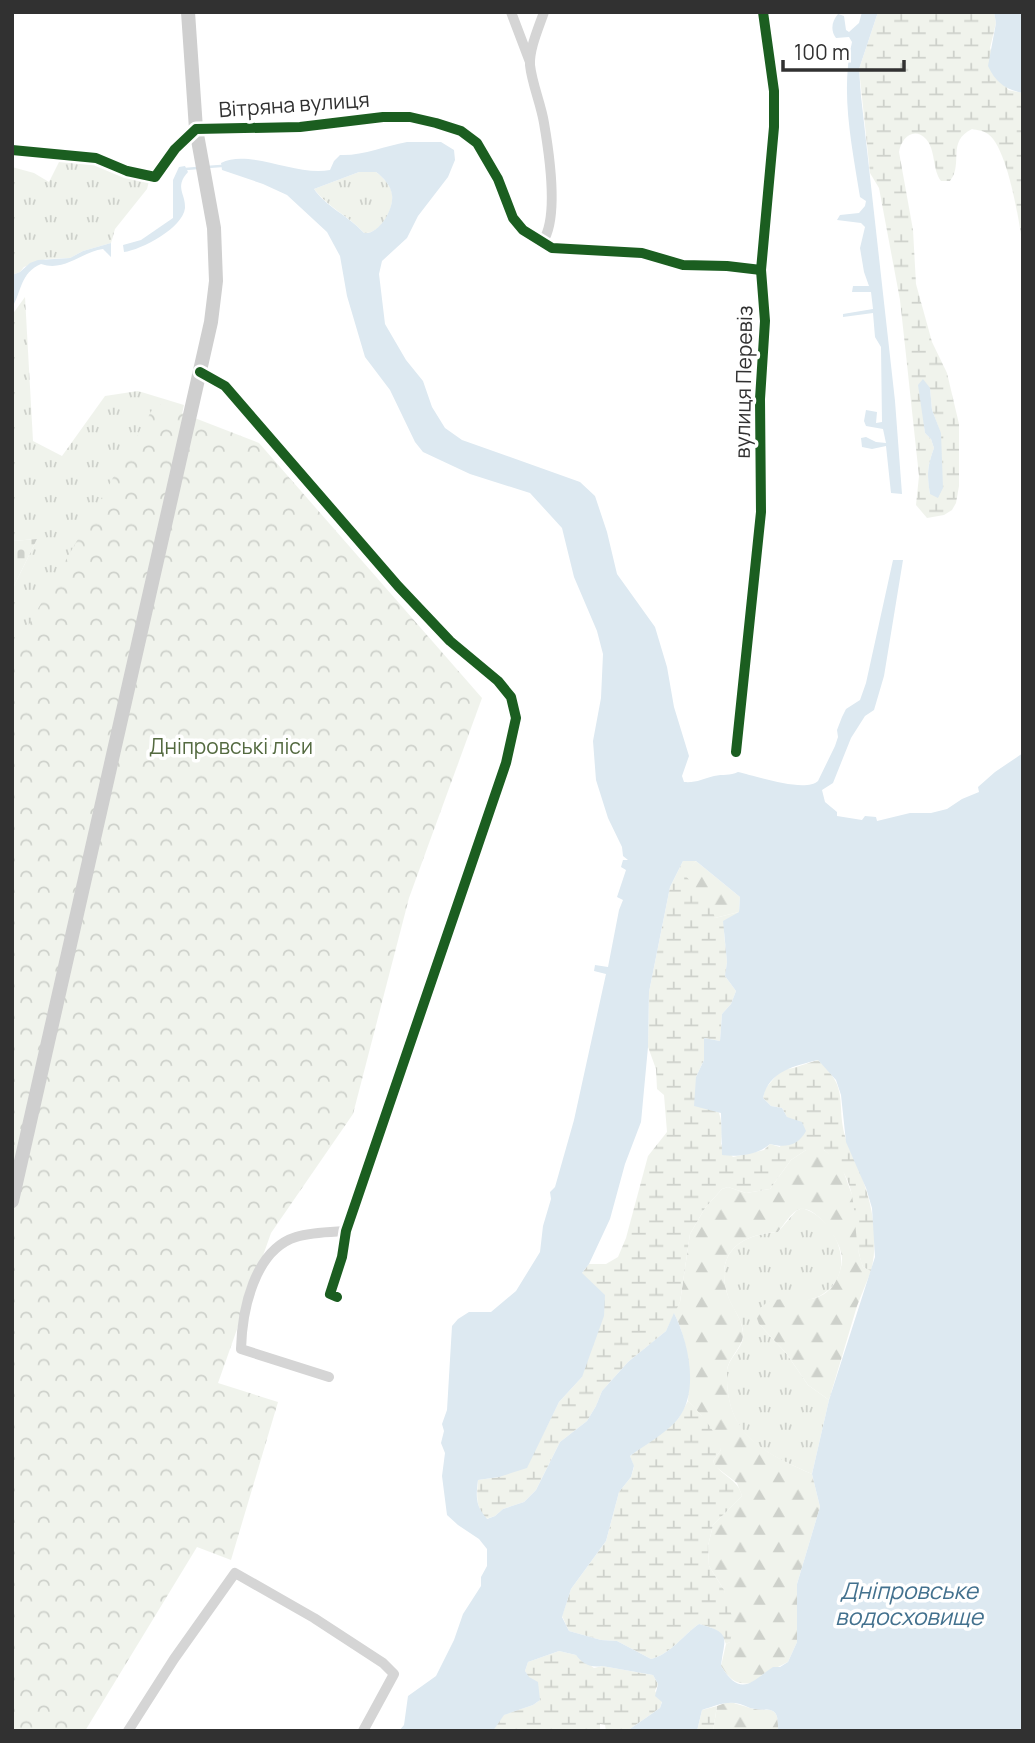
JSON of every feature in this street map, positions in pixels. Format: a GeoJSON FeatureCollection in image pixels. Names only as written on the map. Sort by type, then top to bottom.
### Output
{"type":"FeatureCollection","features":[{"type":"Feature","properties":{"kind":"main road"},"geometry":{"type":"LineString","coordinates":[[12,1201],[211,322],[216,281],[214,228],[196,129],[188,12]]}},
{"type":"Feature","properties":{"kind":"street"},"geometry":{"type":"LineString","coordinates":[[511,12],[530,62],[544,123],[551,214],[549,232],[543,241],[552,248],[642,253],[683,265],[761,270]]}},
{"type":"Feature","properties":{"kind":"street"},"geometry":{"type":"LineString","coordinates":[[530,62],[544,12]]}},
{"type":"Feature","properties":{"kind":"street","name":"вулиця Перевіз"},"geometry":{"type":"LineString","coordinates":[[736,752],[761,512],[760,399],[765,321],[761,270],[774,127],[774,91],[763,12]]}},
{"type":"Feature","properties":{"kind":"street","name":"Вітряна вулиця"},"geometry":{"type":"LineString","coordinates":[[12,150],[96,158],[127,171],[155,177],[176,149],[196,129],[300,127],[383,117],[410,117],[461,131],[477,143],[498,180],[513,218],[523,230],[543,241]]}},
{"type":"Feature","properties":{"kind":"street"},"geometry":{"type":"LineString","coordinates":[[200,372],[225,386],[398,586],[450,641],[498,681],[511,697],[516,718],[506,763],[346,1231],[342,1257],[330,1294],[337,1297]]}},
{"type":"Feature","properties":{"kind":"street"},"geometry":{"type":"LineString","coordinates":[[329,1377],[241,1349],[242,1331],[255,1277],[279,1246],[294,1237],[346,1231]]}},
{"type":"Feature","properties":{"kind":"street"},"geometry":{"type":"LineString","coordinates":[[128,1731],[174,1659],[235,1573],[314,1618],[383,1662],[394,1674],[363,1731]]}},
{"type":"Feature","properties":{"kind":"green space"},"geometry":{"type":"Polygon","coordinates":[[[878,12],[994,12],[996,23],[990,48],[1008,90],[1023,93],[1023,249],[1007,170],[995,142],[988,134],[972,129],[964,134],[957,146],[956,167],[950,181],[941,181],[929,143],[921,135],[913,134],[905,138],[899,152],[913,230],[916,284],[932,342],[947,373],[959,424],[959,486],[956,503],[952,510],[944,515],[927,518],[916,505],[919,476],[900,300],[879,188],[870,173],[859,69],[878,12]],[[930,388],[924,424],[925,433],[934,448],[928,470],[930,494],[941,434],[932,410],[930,388]]]}},
{"type":"Feature","properties":{"kind":"green space"},"geometry":{"type":"Polygon","coordinates":[[[60,160],[95,164],[127,172],[149,181],[147,189],[115,229],[111,243],[83,251],[70,258],[46,259],[24,267],[12,275],[12,167],[34,173],[49,182],[60,160]]]}},
{"type":"Feature","properties":{"kind":"green space"},"geometry":{"type":"Polygon","coordinates":[[[359,172],[376,172],[385,180],[392,196],[390,211],[382,224],[364,233],[314,189],[359,172]]]}},
{"type":"Feature","properties":{"kind":"green space"},"geometry":{"type":"Polygon","coordinates":[[[25,297],[33,441],[62,456],[105,396],[138,391],[184,405],[12,1157],[12,590],[37,539],[12,541],[12,315],[25,297]]]}},
{"type":"Feature","properties":{"kind":"green space","name":"Дніпровські ліси"},"geometry":{"type":"Polygon","coordinates":[[[156,403],[259,443],[482,698],[409,898],[353,1114],[271,1233],[218,1383],[278,1402],[231,1560],[197,1547],[85,1731],[12,1731],[12,654],[156,403]]]}},
{"type":"Feature","properties":{"kind":"green space"},"geometry":{"type":"Polygon","coordinates":[[[37,539],[12,590],[12,541],[37,539]]]}},
{"type":"Feature","properties":{"kind":"green space"},"geometry":{"type":"Polygon","coordinates":[[[683,861],[696,861],[685,875],[711,906],[715,918],[739,912],[724,933],[727,962],[725,976],[736,991],[731,1004],[722,1014],[720,1041],[704,1038],[704,1060],[696,1077],[720,1115],[721,1144],[733,1157],[764,1150],[770,1144],[780,1147],[787,1117],[782,1108],[771,1106],[763,1098],[765,1089],[781,1070],[818,1060],[835,1080],[846,1139],[870,1204],[875,1244],[871,1271],[863,1267],[854,1205],[846,1176],[824,1150],[806,1150],[791,1160],[770,1189],[746,1193],[728,1187],[722,1189],[705,1208],[690,1234],[680,1302],[666,1331],[628,1362],[602,1391],[587,1421],[560,1442],[536,1490],[524,1502],[503,1509],[486,1519],[478,1505],[478,1480],[499,1477],[546,1428],[559,1402],[582,1377],[582,1273],[589,1264],[606,1264],[618,1257],[626,1238],[648,1156],[667,1132],[664,1095],[657,1089],[656,1069],[648,1047],[649,992],[670,887],[683,861]]]}},
{"type":"Feature","properties":{"kind":"green space"},"geometry":{"type":"Polygon","coordinates":[[[696,861],[740,897],[739,912],[715,918],[684,874],[696,861]]]}},
{"type":"Feature","properties":{"kind":"green space"},"geometry":{"type":"Polygon","coordinates":[[[806,1150],[824,1150],[840,1162],[854,1200],[859,1254],[863,1267],[871,1271],[857,1306],[829,1400],[808,1385],[786,1353],[759,1324],[755,1313],[768,1302],[816,1298],[833,1286],[839,1275],[842,1259],[838,1244],[828,1227],[814,1213],[800,1209],[778,1232],[742,1241],[728,1256],[724,1279],[743,1333],[727,1372],[732,1411],[750,1438],[777,1457],[812,1474],[820,1507],[797,1584],[797,1642],[788,1662],[762,1675],[754,1683],[743,1683],[731,1678],[721,1666],[726,1644],[730,1642],[724,1590],[709,1566],[708,1546],[713,1525],[742,1496],[737,1483],[716,1467],[713,1461],[721,1450],[701,1415],[688,1401],[687,1356],[674,1313],[680,1302],[690,1234],[705,1208],[722,1189],[728,1187],[746,1193],[770,1189],[791,1160],[806,1150]]]}},
{"type":"Feature","properties":{"kind":"green space"},"geometry":{"type":"Polygon","coordinates":[[[802,1208],[825,1222],[833,1234],[839,1246],[840,1272],[834,1284],[817,1297],[769,1302],[759,1324],[786,1353],[808,1385],[829,1400],[812,1474],[762,1448],[740,1426],[732,1411],[727,1372],[743,1338],[742,1326],[729,1299],[724,1279],[728,1256],[742,1241],[778,1232],[796,1211],[802,1208]]]}},
{"type":"Feature","properties":{"kind":"green space"},"geometry":{"type":"Polygon","coordinates":[[[688,1401],[708,1424],[719,1443],[721,1450],[713,1461],[737,1485],[742,1496],[713,1525],[708,1546],[709,1566],[724,1590],[734,1623],[730,1642],[726,1644],[716,1630],[699,1624],[670,1649],[651,1659],[617,1641],[601,1640],[569,1631],[562,1616],[571,1589],[606,1541],[619,1492],[631,1477],[634,1467],[630,1456],[678,1419],[688,1401]]]}},
{"type":"Feature","properties":{"kind":"green space"},"geometry":{"type":"Polygon","coordinates":[[[559,1651],[576,1655],[594,1668],[602,1666],[653,1675],[658,1684],[655,1691],[662,1701],[660,1708],[627,1731],[606,1731],[605,1725],[600,1724],[600,1731],[493,1731],[503,1715],[540,1700],[525,1671],[528,1662],[559,1651]]]}},
{"type":"Feature","properties":{"kind":"green space"},"geometry":{"type":"Polygon","coordinates":[[[728,1702],[772,1710],[777,1716],[778,1731],[713,1731],[717,1706],[728,1702]]]}},
{"type":"Feature","properties":{"kind":"green space"},"geometry":{"type":"Polygon","coordinates":[[[717,1706],[713,1731],[697,1731],[702,1710],[717,1706]]]}},
{"type":"Feature","properties":{"kind":"water"},"geometry":{"type":"Polygon","coordinates":[[[862,12],[878,12],[859,69],[895,401],[902,494],[891,493],[886,446],[872,449],[862,447],[861,438],[866,437],[886,443],[883,429],[866,426],[864,421],[866,410],[877,412],[876,423],[882,422],[881,347],[875,337],[873,313],[843,317],[843,314],[873,309],[871,292],[852,292],[853,286],[869,286],[860,248],[865,227],[861,223],[837,220],[840,215],[859,213],[866,201],[860,197],[848,119],[847,80],[852,42],[849,37],[836,38],[832,26],[838,14],[844,16],[846,30],[849,32],[859,23],[862,12]]]}},
{"type":"Feature","properties":{"kind":"water"},"geometry":{"type":"Polygon","coordinates":[[[994,12],[1023,12],[1023,93],[1002,84],[988,66],[996,23],[994,12]]]}},
{"type":"Feature","properties":{"kind":"water","name":"Дніпровське водосховище"},"geometry":{"type":"Polygon","coordinates":[[[407,142],[441,142],[454,150],[455,160],[448,177],[418,216],[407,238],[382,261],[379,274],[385,324],[406,360],[423,381],[432,407],[445,428],[462,440],[580,482],[595,496],[617,574],[655,627],[689,756],[682,776],[684,782],[738,772],[792,784],[812,784],[818,781],[835,746],[842,717],[846,709],[860,700],[866,683],[893,560],[903,560],[884,676],[874,710],[865,716],[851,738],[833,783],[822,790],[825,802],[837,812],[837,816],[862,820],[865,816],[876,817],[877,821],[910,813],[931,813],[947,809],[979,792],[978,787],[1023,753],[1023,1731],[778,1731],[777,1716],[772,1710],[730,1703],[702,1710],[697,1731],[627,1731],[660,1708],[662,1702],[655,1696],[658,1684],[653,1675],[590,1666],[576,1655],[559,1651],[528,1662],[525,1671],[538,1682],[540,1700],[504,1715],[493,1731],[399,1731],[404,1725],[408,1696],[436,1676],[454,1640],[463,1614],[481,1586],[481,1577],[487,1566],[487,1549],[479,1539],[447,1515],[442,1476],[445,1453],[441,1443],[444,1431],[442,1424],[447,1410],[452,1326],[469,1312],[491,1312],[516,1291],[540,1252],[543,1226],[551,1199],[550,1192],[555,1187],[574,1120],[606,974],[594,971],[595,965],[608,967],[623,900],[617,897],[626,870],[621,867],[623,860],[628,860],[623,856],[596,780],[593,741],[601,698],[603,654],[597,631],[574,577],[562,528],[530,493],[470,474],[423,452],[415,442],[390,390],[365,357],[347,296],[340,256],[327,232],[287,195],[222,170],[221,163],[232,159],[245,159],[303,170],[330,170],[340,155],[407,142]],[[359,172],[314,189],[364,233],[370,233],[384,220],[391,207],[392,195],[386,182],[376,172],[359,172]],[[683,861],[670,887],[649,992],[648,1047],[641,1122],[625,1164],[610,1219],[582,1273],[605,1295],[604,1316],[582,1377],[559,1402],[527,1468],[478,1480],[477,1496],[478,1505],[487,1519],[503,1509],[524,1502],[536,1490],[560,1442],[587,1421],[602,1391],[628,1362],[666,1331],[674,1313],[684,1337],[690,1366],[689,1395],[685,1408],[668,1429],[630,1456],[634,1466],[631,1477],[619,1492],[606,1541],[571,1589],[562,1617],[569,1631],[601,1640],[617,1641],[651,1659],[670,1649],[699,1624],[710,1627],[724,1638],[721,1666],[734,1682],[746,1684],[773,1667],[780,1667],[788,1662],[797,1642],[797,1584],[820,1507],[812,1474],[829,1400],[875,1257],[872,1208],[846,1142],[841,1095],[836,1080],[818,1060],[784,1071],[771,1082],[763,1098],[771,1106],[782,1108],[787,1117],[802,1122],[806,1131],[791,1145],[770,1144],[760,1151],[748,1154],[722,1155],[721,1113],[694,1106],[696,1077],[704,1060],[704,1038],[720,1041],[722,1014],[731,1004],[736,991],[725,976],[727,962],[723,921],[739,912],[740,897],[696,861],[683,861]]]}},
{"type":"Feature","properties":{"kind":"water"},"geometry":{"type":"Polygon","coordinates":[[[185,166],[188,172],[181,186],[185,203],[183,216],[160,237],[124,252],[123,245],[141,240],[173,218],[173,180],[179,167],[185,166]]]}},
{"type":"Feature","properties":{"kind":"water"},"geometry":{"type":"Polygon","coordinates":[[[111,243],[111,257],[103,249],[65,264],[41,264],[34,268],[25,277],[12,308],[12,275],[30,263],[70,258],[83,251],[111,243]]]}},
{"type":"Feature","properties":{"kind":"water"},"geometry":{"type":"Polygon","coordinates":[[[923,379],[930,388],[932,410],[941,433],[943,488],[938,498],[930,494],[929,487],[929,466],[934,448],[925,433],[918,385],[923,379]]]}},
{"type":"Feature","properties":{"kind":"waterway"},"geometry":{"type":"LineString","coordinates":[[207,167],[221,166]]}},
{"type":"Feature","properties":{"kind":"waterway"},"geometry":{"type":"LineString","coordinates":[[186,169],[197,168]]}},
{"type":"Feature","properties":{"kind":"cycle path"},"geometry":{"type":"LineString","coordinates":[[736,752],[761,512],[760,399],[765,321],[761,270],[774,127],[774,91],[763,12]]}},
{"type":"Feature","properties":{"kind":"cycle path"},"geometry":{"type":"LineString","coordinates":[[12,150],[96,158],[127,171],[155,177],[175,149],[196,129],[300,127],[383,117],[410,117],[461,131],[477,143],[498,179],[513,218],[523,230],[552,248],[642,253],[683,265],[761,270]]}},
{"type":"Feature","properties":{"kind":"cycle path"},"geometry":{"type":"LineString","coordinates":[[200,372],[225,386],[398,586],[450,641],[498,681],[511,697],[516,718],[506,763],[346,1231],[342,1257],[330,1294],[337,1297]]}}]}
